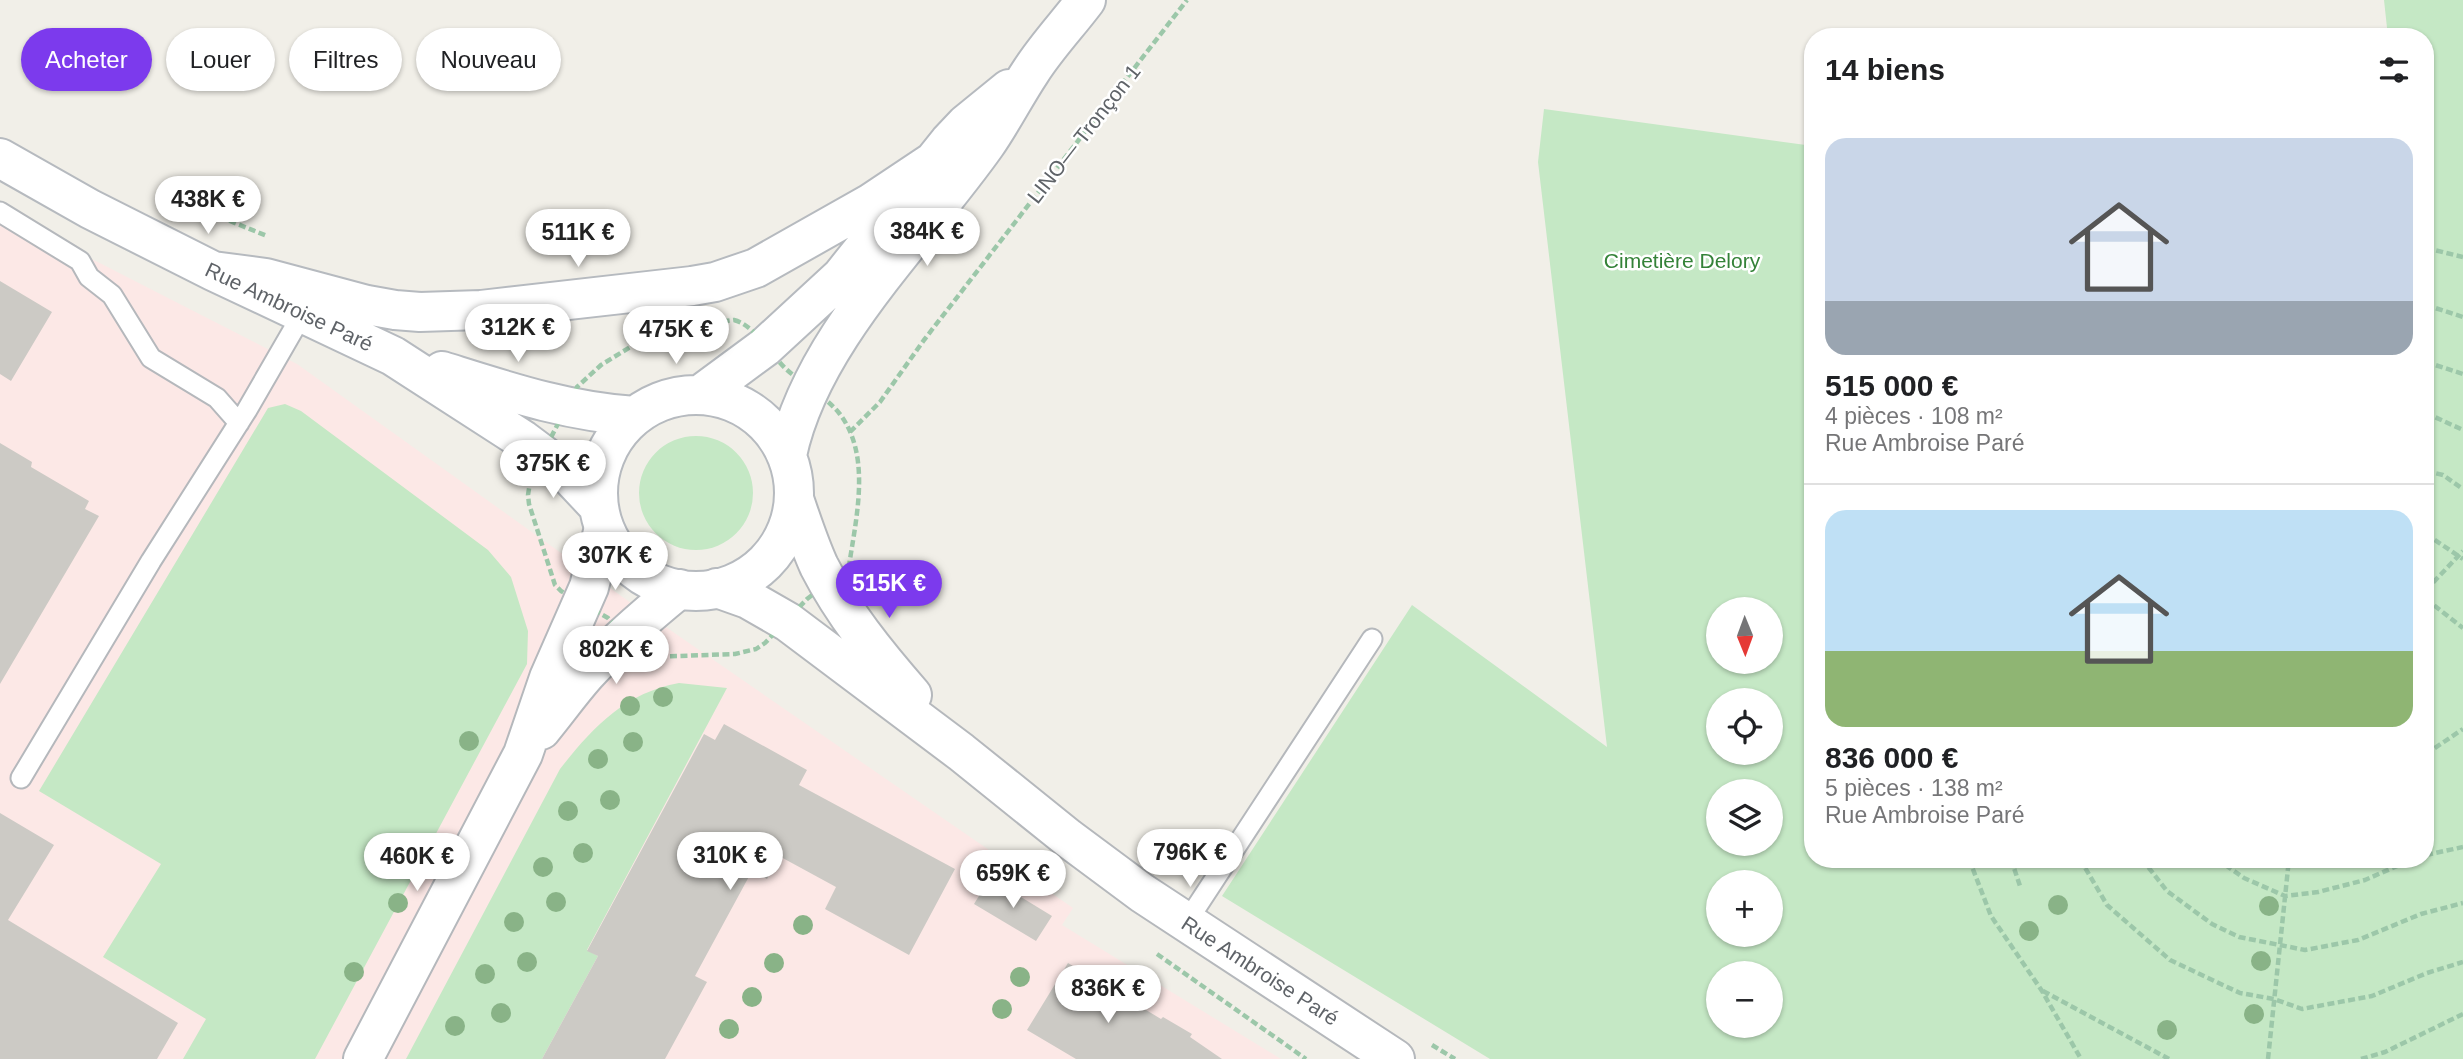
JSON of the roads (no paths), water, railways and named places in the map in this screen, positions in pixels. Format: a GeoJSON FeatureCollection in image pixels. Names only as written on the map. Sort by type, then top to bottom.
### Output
{"type":"FeatureCollection","features":[{"type":"Feature","properties":{"kind":"main road"},"geometry":{"type":"LineString","coordinates":[[787,455],[802,405],[826,360],[862,304],[986,144],[1032,69],[1086,0]]}},
{"type":"Feature","properties":{"kind":"main road"},"geometry":{"type":"LineString","coordinates":[[701,395],[765,347],[841,277],[931,163],[966,124],[1032,69]]}},
{"type":"Feature","properties":{"kind":"main road","name":"Rue Ambroise Paré"},"geometry":{"type":"LineString","coordinates":[[0,158],[90,209],[212,271],[393,356],[523,440],[567,473],[601,518]]}},
{"type":"Feature","properties":{"kind":"main road"},"geometry":{"type":"LineString","coordinates":[[212,271],[266,278],[368,305],[420,312],[481,310],[692,286],[715,282],[757,268],[871,203],[931,163]]}},
{"type":"Feature","properties":{"kind":"main road","name":"Rue Ambroise Paré"},"geometry":{"type":"LineString","coordinates":[[393,356],[550,404],[588,412],[635,416]]}},
{"type":"Feature","properties":{"kind":"main road"},"geometry":{"type":"LineString","coordinates":[[363,1059],[523,754],[549,678],[589,587],[601,518],[599,473],[618,432],[635,416],[666,399],[701,395],[723,398],[753,412],[776,436],[787,455],[793,477],[794,499],[787,530],[771,556],[747,577],[717,589],[679,589],[660,584],[634,569],[619,554],[601,518]]}},
{"type":"Feature","properties":{"kind":"main road","name":"Rue Ambroise Paré"},"geometry":{"type":"LineString","coordinates":[[794,499],[812,550],[828,583],[875,651],[961,752]]}},
{"type":"Feature","properties":{"kind":"main road"},"geometry":{"type":"LineString","coordinates":[[523,754],[593,667],[639,622],[679,589]]}},
{"type":"Feature","properties":{"kind":"main road","name":"Rue Ambroise Paré"},"geometry":{"type":"LineString","coordinates":[[717,589],[747,599],[788,622],[961,752],[1078,846],[1186,923],[1395,1059]]}},
{"type":"Feature","properties":{"kind":"lane"},"geometry":{"type":"LineString","coordinates":[[0,212],[80,261],[89,277],[112,295],[151,358],[217,398],[239,423]]}},
{"type":"Feature","properties":{"kind":"lane"},"geometry":{"type":"LineString","coordinates":[[21,778],[150,561],[239,423],[303,313]]}},
{"type":"Feature","properties":{"kind":"lane"},"geometry":{"type":"LineString","coordinates":[[1186,923],[1371,639]]}},
{"type":"Feature","properties":{"kind":"park label","name":"Cimetière Delory"},"geometry":{"type":"Point","coordinates":[1682,261]}}]}
